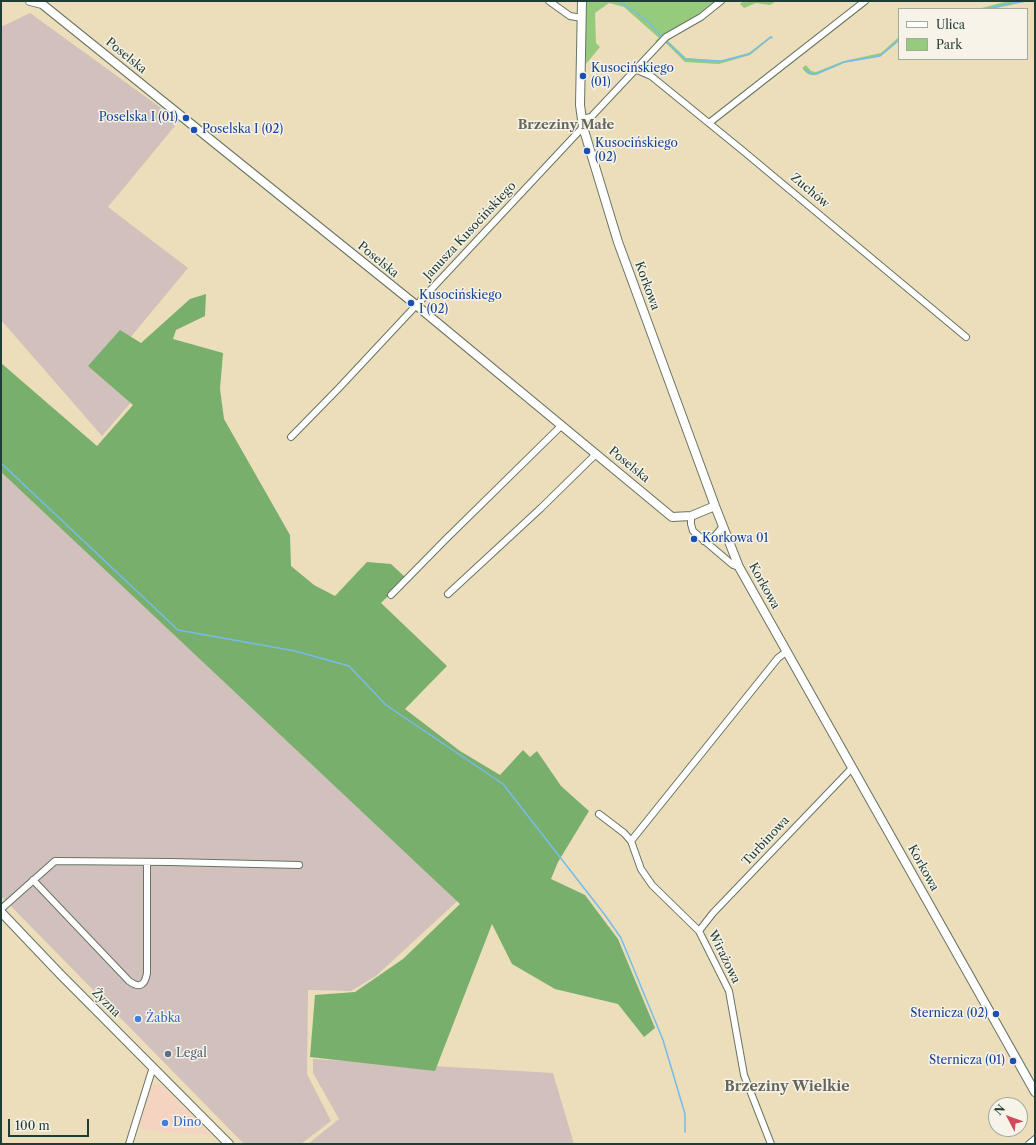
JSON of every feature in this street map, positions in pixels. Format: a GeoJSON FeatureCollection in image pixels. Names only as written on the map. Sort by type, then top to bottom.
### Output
{"type":"FeatureCollection","features":[{"type":"Feature","properties":{"kind":"street","name":"Poselska"},"geometry":{"type":"LineString","coordinates":[[30,1],[42,4],[416,306],[672,517],[691,516],[715,506]]}},
{"type":"Feature","properties":{"kind":"street"},"geometry":{"type":"LineString","coordinates":[[549,1],[570,16],[582,18]]}},
{"type":"Feature","properties":{"kind":"street","name":"Korkowa"},"geometry":{"type":"LineString","coordinates":[[582,1],[580,105],[582,123],[618,242],[715,506],[739,567],[1035,1092]]}},
{"type":"Feature","properties":{"kind":"street","name":"Janusza Kusocińskiego"},"geometry":{"type":"LineString","coordinates":[[291,437],[416,306],[582,123],[591,117],[666,37],[701,17],[721,1]]}},
{"type":"Feature","properties":{"kind":"street"},"geometry":{"type":"LineString","coordinates":[[709,123],[865,1]]}},
{"type":"Feature","properties":{"kind":"street","name":"Zuchów"},"geometry":{"type":"LineString","coordinates":[[635,69],[651,76],[802,199],[966,337]]}},
{"type":"Feature","properties":{"kind":"street"},"geometry":{"type":"LineString","coordinates":[[391,595],[444,540],[562,425]]}},
{"type":"Feature","properties":{"kind":"street"},"geometry":{"type":"LineString","coordinates":[[448,594],[596,454]]}},
{"type":"Feature","properties":{"kind":"street"},"geometry":{"type":"LineString","coordinates":[[691,516],[691,528],[733,565],[739,567]]}},
{"type":"Feature","properties":{"kind":"street"},"geometry":{"type":"LineString","coordinates":[[704,540],[715,536],[723,526]]}},
{"type":"Feature","properties":{"kind":"street"},"geometry":{"type":"LineString","coordinates":[[631,841],[778,658],[786,652]]}},
{"type":"Feature","properties":{"kind":"street","name":"Turbinowa"},"geometry":{"type":"LineString","coordinates":[[699,931],[718,908],[852,768]]}},
{"type":"Feature","properties":{"kind":"street","name":"Wirażowa"},"geometry":{"type":"LineString","coordinates":[[598,814],[624,833],[631,841],[641,868],[652,885],[699,931],[729,991],[744,1075],[771,1144]]}},
{"type":"Feature","properties":{"kind":"street"},"geometry":{"type":"LineString","coordinates":[[1,909],[55,861],[299,865]]}},
{"type":"Feature","properties":{"kind":"street"},"geometry":{"type":"LineString","coordinates":[[33,880],[129,981],[139,985],[146,980],[147,972],[147,862]]}},
{"type":"Feature","properties":{"kind":"street","name":"Żyzna"},"geometry":{"type":"LineString","coordinates":[[1,912],[65,980],[229,1144]]}},
{"type":"Feature","properties":{"kind":"street"},"geometry":{"type":"LineString","coordinates":[[129,1144],[153,1067]]}},
{"type":"Feature","properties":{"kind":"street"},"geometry":{"type":"LineString","coordinates":[[1029,1144],[1035,1139]]}},
{"type":"Feature","properties":{"kind":"shaded area"},"geometry":{"type":"Polygon","coordinates":[[[30,13],[179,121],[108,207],[188,268],[101,373],[133,400],[102,436],[1,320],[1,27],[30,13]]]}},
{"type":"Feature","properties":{"kind":"shaded area"},"geometry":{"type":"Polygon","coordinates":[[[1,472],[345,795],[465,894],[376,976],[351,991],[308,990],[307,1074],[331,1121],[301,1144],[244,1144],[1,896],[1,472]]]}},
{"type":"Feature","properties":{"kind":"shaded area"},"geometry":{"type":"Polygon","coordinates":[[[313,1059],[553,1073],[574,1144],[308,1144],[339,1119],[313,1073],[313,1059]]]}},
{"type":"Feature","properties":{"kind":"shaded area"},"geometry":{"type":"Polygon","coordinates":[[[161,1084],[211,1135],[143,1130],[139,1126],[152,1085],[161,1084]]]}},
{"type":"Feature","properties":{"kind":"green space"},"geometry":{"type":"Polygon","coordinates":[[[586,1],[720,1],[701,16],[657,42],[655,41],[659,38],[624,7],[609,3],[595,13],[596,43],[600,47],[586,64],[586,1]]]}},
{"type":"Feature","properties":{"kind":"green space"},"geometry":{"type":"Polygon","coordinates":[[[743,1],[777,1],[770,5],[756,3],[744,8],[740,4],[743,1]]]}},
{"type":"Feature","properties":{"kind":"green space"},"geometry":{"type":"Polygon","coordinates":[[[1008,1],[1030,1],[997,8],[982,8],[1008,1]]]}},
{"type":"Feature","properties":{"kind":"green space"},"geometry":{"type":"Polygon","coordinates":[[[677,33],[668,41],[686,58],[721,61],[749,53],[771,36],[772,37],[750,55],[719,64],[685,62],[664,41],[677,33]]]}},
{"type":"Feature","properties":{"kind":"green space"},"geometry":{"type":"Polygon","coordinates":[[[898,38],[898,42],[881,56],[844,63],[816,75],[808,74],[802,68],[806,65],[811,71],[816,72],[844,61],[881,53],[898,38]]]}},
{"type":"Feature","properties":{"kind":"green space"},"geometry":{"type":"Polygon","coordinates":[[[206,294],[205,316],[176,330],[173,339],[223,353],[220,389],[224,419],[290,535],[291,566],[314,585],[335,596],[367,562],[391,564],[406,578],[381,603],[447,666],[405,709],[460,751],[500,775],[523,750],[530,757],[537,751],[561,786],[589,811],[558,862],[551,879],[585,895],[618,939],[655,1028],[644,1037],[618,1004],[555,989],[512,964],[492,924],[435,1071],[310,1057],[315,995],[355,992],[403,959],[460,904],[1,472],[1,363],[97,446],[133,405],[88,366],[120,330],[141,343],[190,299],[206,294]]]}},
{"type":"Feature","properties":{"kind":"waterway"},"geometry":{"type":"LineString","coordinates":[[619,1],[645,19],[661,36]]}},
{"type":"Feature","properties":{"kind":"waterway"},"geometry":{"type":"LineString","coordinates":[[990,8],[1026,1]]}},
{"type":"Feature","properties":{"kind":"waterway"},"geometry":{"type":"LineString","coordinates":[[667,42],[685,59],[721,61],[749,54],[771,37],[772,38]]}},
{"type":"Feature","properties":{"kind":"waterway"},"geometry":{"type":"LineString","coordinates":[[805,70],[812,74],[816,74],[844,62],[880,56],[898,41]]}},
{"type":"Feature","properties":{"kind":"waterway"},"geometry":{"type":"LineString","coordinates":[[1,463],[178,630],[295,651],[349,666],[386,705],[503,784],[605,915],[621,938],[663,1040],[685,1114],[685,1132]]}},
{"type":"Feature","properties":{"kind":"place","name":"Kusocińskiego (01)"},"geometry":{"type":"Point","coordinates":[583,76]}},
{"type":"Feature","properties":{"kind":"place","name":"Poselska I (01)"},"geometry":{"type":"Point","coordinates":[186,118]}},
{"type":"Feature","properties":{"kind":"place","name":"Poselska I (02)"},"geometry":{"type":"Point","coordinates":[194,130]}},
{"type":"Feature","properties":{"kind":"place","name":"Kusocińskiego (02)"},"geometry":{"type":"Point","coordinates":[587,151]}},
{"type":"Feature","properties":{"kind":"place","name":"Kusocińskiego I (02)"},"geometry":{"type":"Point","coordinates":[411,303]}},
{"type":"Feature","properties":{"kind":"place","name":"Korkowa 01"},"geometry":{"type":"Point","coordinates":[694,539]}},
{"type":"Feature","properties":{"kind":"place","name":"Sternicza (02)"},"geometry":{"type":"Point","coordinates":[996,1014]}},
{"type":"Feature","properties":{"kind":"place","name":"Żabka"},"geometry":{"type":"Point","coordinates":[138,1019]}},
{"type":"Feature","properties":{"kind":"place","name":"Legal"},"geometry":{"type":"Point","coordinates":[168,1054]}},
{"type":"Feature","properties":{"kind":"place","name":"Sternicza (01)"},"geometry":{"type":"Point","coordinates":[1013,1061]}},
{"type":"Feature","properties":{"kind":"place","name":"Dino"},"geometry":{"type":"Point","coordinates":[165,1123]}},
{"type":"Feature","properties":{"kind":"district","name":"Brzeziny Małe"},"geometry":{"type":"Point","coordinates":[566,125]}},
{"type":"Feature","properties":{"kind":"district","name":"Brzeziny Wielkie"},"geometry":{"type":"Point","coordinates":[787,1087]}}]}
